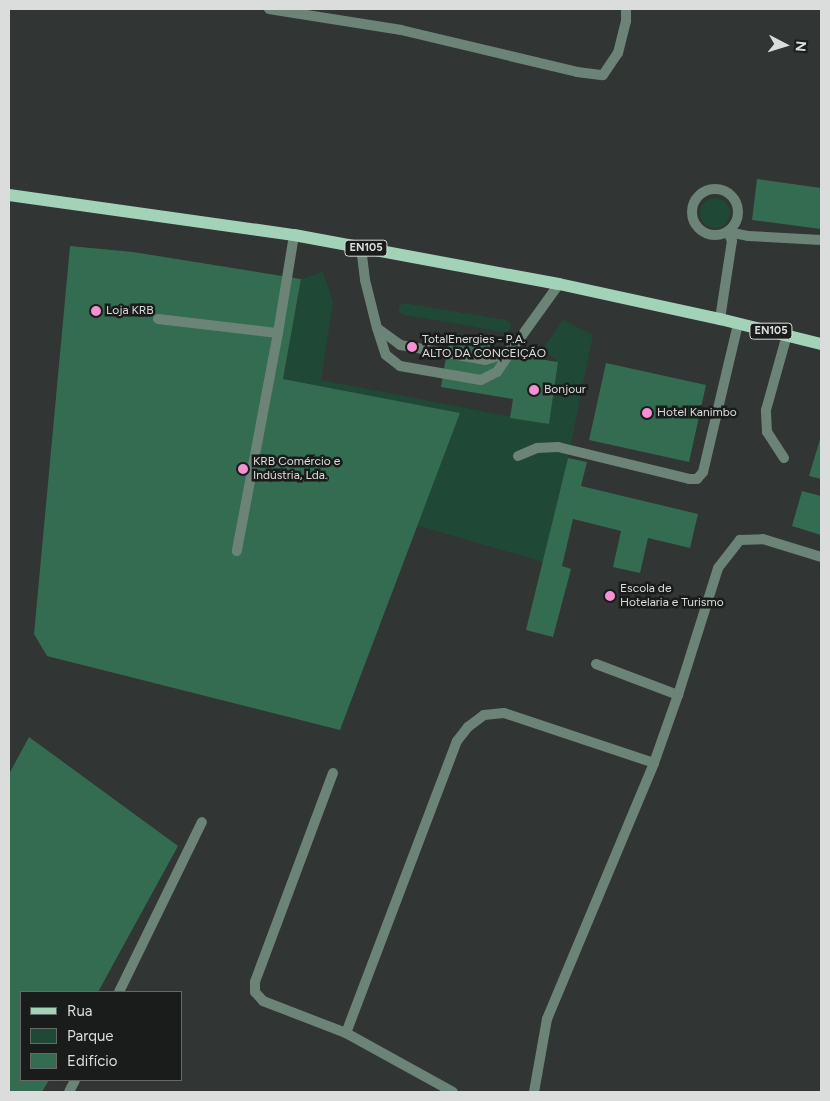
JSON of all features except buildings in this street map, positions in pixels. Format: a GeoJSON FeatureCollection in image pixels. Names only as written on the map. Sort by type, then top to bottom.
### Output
{"type":"FeatureCollection","features":[{"type":"Feature","properties":{"kind":"main road","name":"EN105"},"geometry":{"type":"LineString","coordinates":[[9,195],[294,235],[361,247],[559,284],[720,319],[821,344]]}},
{"type":"Feature","properties":{"kind":"street"},"geometry":{"type":"LineString","coordinates":[[269,9],[401,30],[577,72],[603,74],[618,52],[626,21],[626,9]]}},
{"type":"Feature","properties":{"kind":"street"},"geometry":{"type":"LineString","coordinates":[[728,232],[738,219],[737,204],[734,198],[722,190],[707,190],[696,199],[692,214],[698,229],[712,236],[728,232],[748,236],[821,240]]}},
{"type":"Feature","properties":{"kind":"street"},"geometry":{"type":"LineString","coordinates":[[720,319],[732,249],[732,241],[728,232]]}},
{"type":"Feature","properties":{"kind":"street"},"geometry":{"type":"LineString","coordinates":[[237,551],[278,333],[294,235]]}},
{"type":"Feature","properties":{"kind":"street"},"geometry":{"type":"LineString","coordinates":[[361,247],[365,280],[377,328],[386,355],[400,366],[481,380],[497,372],[559,284]]}},
{"type":"Feature","properties":{"kind":"street"},"geometry":{"type":"LineString","coordinates":[[158,319],[278,333]]}},
{"type":"Feature","properties":{"kind":"street"},"geometry":{"type":"LineString","coordinates":[[518,456],[537,448],[558,447],[689,479],[697,479],[702,472],[738,324]]}},
{"type":"Feature","properties":{"kind":"street"},"geometry":{"type":"LineString","coordinates":[[377,328],[400,345],[485,360],[513,348]]}},
{"type":"Feature","properties":{"kind":"street"},"geometry":{"type":"LineString","coordinates":[[784,458],[767,432],[766,410],[787,335]]}},
{"type":"Feature","properties":{"kind":"street"},"geometry":{"type":"LineString","coordinates":[[534,1092],[547,1019],[654,763],[678,695],[718,568],[740,540],[763,539],[821,557]]}},
{"type":"Feature","properties":{"kind":"street"},"geometry":{"type":"LineString","coordinates":[[596,664],[678,695]]}},
{"type":"Feature","properties":{"kind":"street"},"geometry":{"type":"LineString","coordinates":[[346,1033],[457,741],[468,727],[484,715],[504,713],[654,763]]}},
{"type":"Feature","properties":{"kind":"street"},"geometry":{"type":"LineString","coordinates":[[333,773],[254,982],[255,992],[263,1001],[346,1033],[453,1092]]}},
{"type":"Feature","properties":{"kind":"street"},"geometry":{"type":"LineString","coordinates":[[119,991],[202,822]]}},
{"type":"Feature","properties":{"kind":"street"},"geometry":{"type":"LineString","coordinates":[[69,1092],[75,1081]]}},
{"type":"Feature","properties":{"kind":"green space"},"geometry":{"type":"Polygon","coordinates":[[[715,198],[726,202],[730,213],[726,224],[715,228],[704,224],[700,213],[704,202],[715,198]]]}},
{"type":"Feature","properties":{"kind":"green space"},"geometry":{"type":"Polygon","coordinates":[[[323,272],[333,302],[321,380],[549,424],[558,362],[543,349],[563,320],[593,335],[568,458],[543,562],[416,525],[459,413],[283,379],[301,279],[323,272]]]}},
{"type":"Feature","properties":{"kind":"green space"},"geometry":{"type":"Polygon","coordinates":[[[403,303],[506,320],[510,322],[511,327],[508,331],[503,332],[405,315],[399,312],[399,307],[403,303]]]}},
{"type":"Feature","properties":{"kind":"place","name":"Loja KRB"},"geometry":{"type":"Point","coordinates":[96,311]}},
{"type":"Feature","properties":{"kind":"place","name":"TotalEnergies - P.A. ALTO DA CONCEIÇÃO"},"geometry":{"type":"Point","coordinates":[412,347]}},
{"type":"Feature","properties":{"kind":"place","name":"Bonjour"},"geometry":{"type":"Point","coordinates":[534,390]}},
{"type":"Feature","properties":{"kind":"place","name":"Hotel Kanimbo"},"geometry":{"type":"Point","coordinates":[647,413]}},
{"type":"Feature","properties":{"kind":"place","name":"KRB Comércio e Indústria, Lda."},"geometry":{"type":"Point","coordinates":[243,469]}},
{"type":"Feature","properties":{"kind":"place","name":"Escola de Hotelaria e Turismo"},"geometry":{"type":"Point","coordinates":[610,596]}}]}
